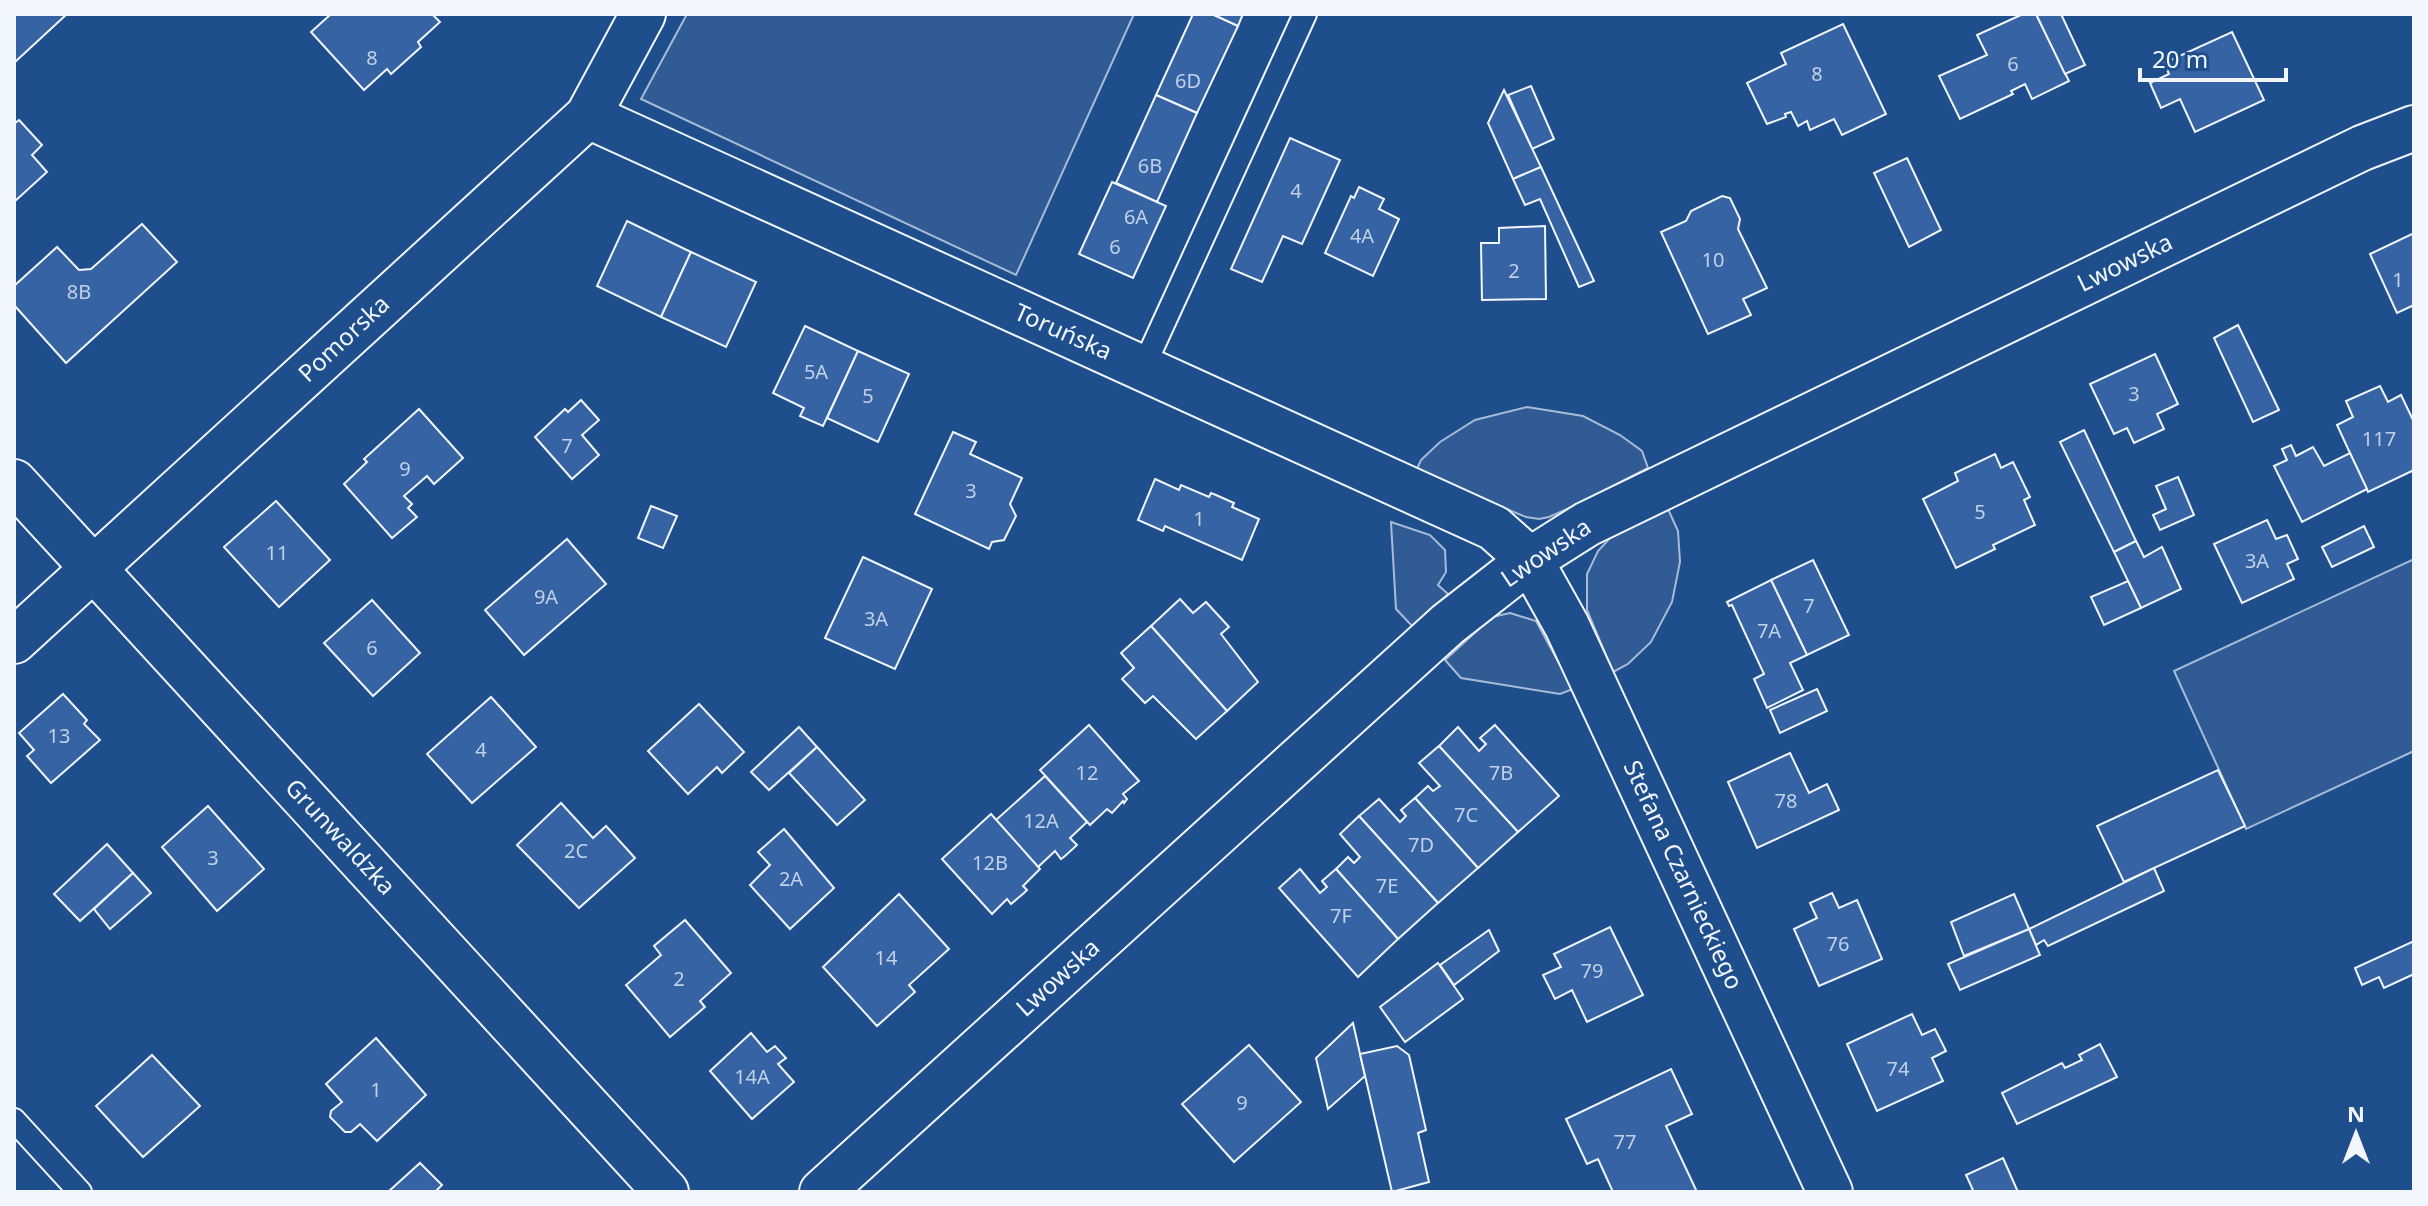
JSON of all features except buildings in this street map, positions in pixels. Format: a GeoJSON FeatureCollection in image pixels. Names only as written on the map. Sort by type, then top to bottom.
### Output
{"type":"FeatureCollection","features":[{"type":"Feature","properties":{"kind":"street","name":"Pomorska"},"geometry":{"type":"LineString","coordinates":[[14,641],[588,116],[643,14]]}},
{"type":"Feature","properties":{"kind":"street","name":"Toruńska"},"geometry":{"type":"LineString","coordinates":[[588,116],[1494,528],[1530,560]]}},
{"type":"Feature","properties":{"kind":"street","name":"Lwowska"},"geometry":{"type":"LineString","coordinates":[[822,1192],[1448,624],[1530,560],[1587,524],[2362,148],[2414,128]]}},
{"type":"Feature","properties":{"kind":"street","name":"Grunwaldzka"},"geometry":{"type":"LineString","coordinates":[[14,482],[666,1192]]}},
{"type":"Feature","properties":{"kind":"street","name":"Stefana Czarnieckiego"},"geometry":{"type":"LineString","coordinates":[[1530,560],[1567,626],[1830,1192]]}},
{"type":"Feature","properties":{"kind":"lane"},"geometry":{"type":"LineString","coordinates":[[1143,368],[1305,14]]}},
{"type":"Feature","properties":{"kind":"lane"},"geometry":{"type":"LineString","coordinates":[[14,1120],[80,1192]]}},
{"type":"Feature","properties":{"kind":"shaded area"},"geometry":{"type":"Polygon","coordinates":[[[687,14],[1134,14],[1016,275],[641,99],[687,14]]]}},
{"type":"Feature","properties":{"kind":"shaded area"},"geometry":{"type":"Polygon","coordinates":[[[1527,407],[1583,416],[1620,435],[1642,451],[1648,468],[1576,505],[1539,519],[1526,517],[1416,471],[1421,460],[1440,442],[1475,420],[1527,407]]]}},
{"type":"Feature","properties":{"kind":"shaded area"},"geometry":{"type":"Polygon","coordinates":[[[1668,509],[1678,531],[1680,562],[1672,602],[1651,642],[1628,664],[1613,672],[1587,610],[1587,574],[1598,551],[1610,538],[1668,509]]]}},
{"type":"Feature","properties":{"kind":"shaded area"},"geometry":{"type":"Polygon","coordinates":[[[1391,522],[1430,535],[1445,550],[1446,572],[1438,585],[1448,594],[1415,629],[1396,609],[1391,522]]]}},
{"type":"Feature","properties":{"kind":"shaded area"},"geometry":{"type":"Polygon","coordinates":[[[2414,559],[2414,751],[2246,829],[2174,671],[2414,559]]]}},
{"type":"Feature","properties":{"kind":"shaded area"},"geometry":{"type":"Polygon","coordinates":[[[1510,613],[1536,621],[1573,689],[1560,694],[1461,678],[1445,660],[1492,617],[1510,613]]]}}]}
